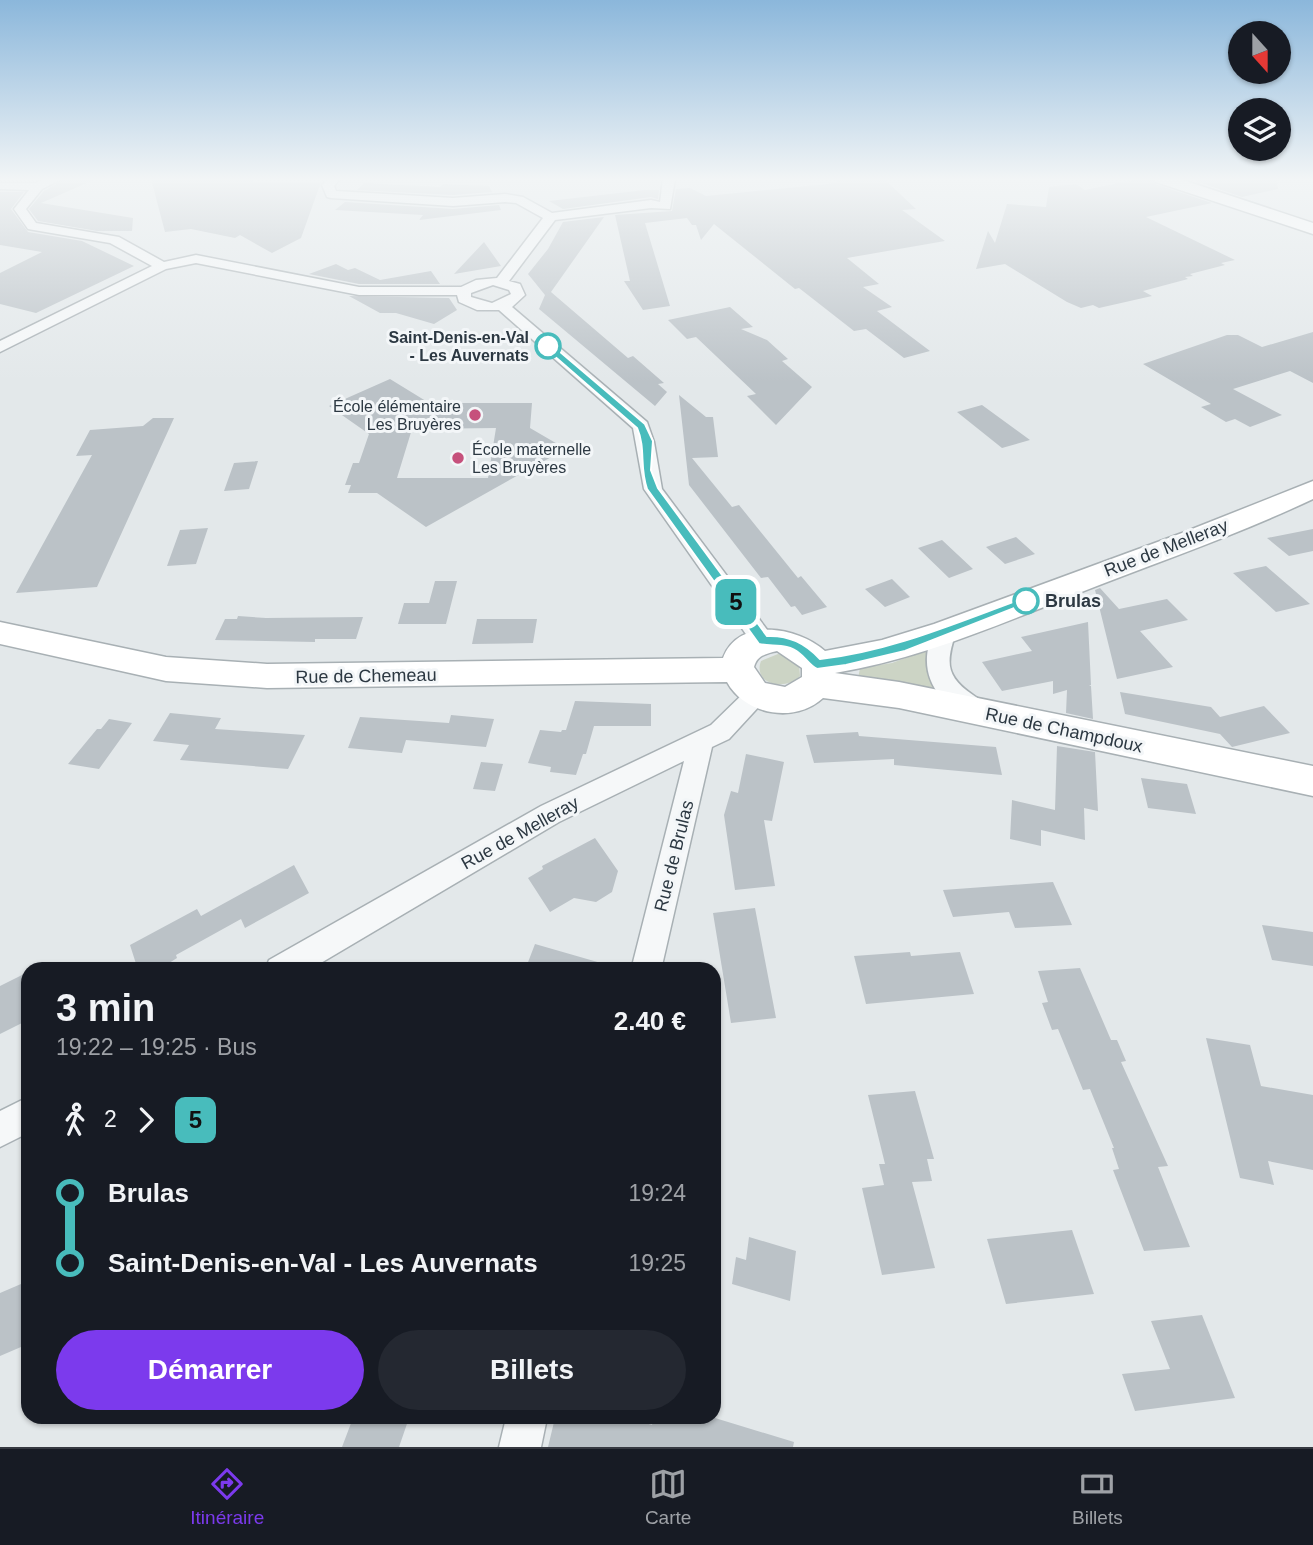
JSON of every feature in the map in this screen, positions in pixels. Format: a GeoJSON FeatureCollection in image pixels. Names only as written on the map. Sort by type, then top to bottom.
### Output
{"type":"FeatureCollection","features":[{"type":"Feature","properties":{"kind":"street"},"geometry":{"type":"LineString","coordinates":[[126,247],[162,266]]}},
{"type":"Feature","properties":{"kind":"street"},"geometry":{"type":"LineString","coordinates":[[502,282],[529,247]]}},
{"type":"Feature","properties":{"kind":"street"},"geometry":{"type":"LineString","coordinates":[[0,347],[162,266],[196,259],[359,291],[464,291],[484,282],[502,282],[516,287],[518,295],[501,305],[474,305],[464,299],[464,291]]}},
{"type":"Feature","properties":{"kind":"street"},"geometry":{"type":"LineString","coordinates":[[501,305],[642,426],[648,441],[646,470],[653,489],[763,641]]}},
{"type":"Feature","properties":{"kind":"street"},"geometry":{"type":"LineString","coordinates":[[0,327],[25,334]]}},
{"type":"Feature","properties":{"kind":"street","name":"Rue de Melleray"},"geometry":{"type":"LineString","coordinates":[[816,674],[846,661],[900,648],[945,632],[1245,518],[1313,489]]}},
{"type":"Feature","properties":{"kind":"street"},"geometry":{"type":"LineString","coordinates":[[945,632],[936,659],[939,677],[954,696],[981,712]]}},
{"type":"Feature","properties":{"kind":"street","name":"Rue de Chemeau"},"geometry":{"type":"LineString","coordinates":[[0,633],[166,670],[267,676],[746,682]]}},
{"type":"Feature","properties":{"kind":"street"},"geometry":{"type":"LineString","coordinates":[[777,640],[802,647],[816,674],[807,692],[783,700],[746,682],[737,662],[746,648],[763,641],[777,640]]}},
{"type":"Feature","properties":{"kind":"street","name":"Rue de Champdoux"},"geometry":{"type":"LineString","coordinates":[[816,674],[899,695],[1313,781]]}},
{"type":"Feature","properties":{"kind":"street","name":"Rue de Melleray"},"geometry":{"type":"LineString","coordinates":[[294,962],[551,814],[720,732],[746,682]]}},
{"type":"Feature","properties":{"kind":"street","name":"Rue de Brulas"},"geometry":{"type":"LineString","coordinates":[[648,962],[700,749],[696,743]]}},
{"type":"Feature","properties":{"kind":"street"},"geometry":{"type":"LineString","coordinates":[[0,1130],[21,1118]]}},
{"type":"Feature","properties":{"kind":"street"},"geometry":{"type":"LineString","coordinates":[[520,1447],[526,1424]]}},
{"type":"Feature","properties":{"kind":"green space"},"geometry":{"type":"Polygon","coordinates":[[[927,650],[946,697],[857,684],[860,668],[892,663],[927,650]]]}},
{"type":"Feature","properties":{"kind":"green space"},"geometry":{"type":"Polygon","coordinates":[[[778,654],[785,655],[799,665],[800,676],[794,681],[772,683],[761,676],[761,661],[778,654]]]}},
{"type":"Feature","properties":{"kind":"building"},"geometry":{"type":"Polygon","coordinates":[[[9,247],[93,247],[134,266],[36,313],[0,304],[0,273],[42,252],[9,247]]]}},
{"type":"Feature","properties":{"kind":"building"},"geometry":{"type":"Polygon","coordinates":[[[260,247],[285,247],[272,253],[260,247]]]}},
{"type":"Feature","properties":{"kind":"building"},"geometry":{"type":"Polygon","coordinates":[[[480,247],[487,247],[501,266],[454,274],[480,247]]]}},
{"type":"Feature","properties":{"kind":"building"},"geometry":{"type":"Polygon","coordinates":[[[549,247],[583,247],[551,292],[628,358],[633,356],[664,383],[658,384],[667,392],[655,406],[539,309],[545,295],[528,274],[549,247]]]}},
{"type":"Feature","properties":{"kind":"building"},"geometry":{"type":"Polygon","coordinates":[[[622,247],[652,247],[670,306],[643,310],[624,281],[630,281],[622,247]]]}},
{"type":"Feature","properties":{"kind":"building"},"geometry":{"type":"Polygon","coordinates":[[[742,247],[913,247],[847,258],[879,284],[863,287],[892,307],[877,311],[930,351],[904,358],[866,329],[854,331],[799,288],[795,289],[742,247]]]}},
{"type":"Feature","properties":{"kind":"building"},"geometry":{"type":"Polygon","coordinates":[[[983,247],[1207,247],[1235,260],[1190,274],[1193,276],[1185,277],[1188,279],[1143,291],[1152,296],[1099,308],[1093,305],[1081,308],[1067,302],[1005,264],[976,269],[983,247]]]}},
{"type":"Feature","properties":{"kind":"building"},"geometry":{"type":"Polygon","coordinates":[[[336,264],[348,270],[355,268],[380,280],[431,271],[440,284],[359,284],[309,274],[336,264]]]}},
{"type":"Feature","properties":{"kind":"building"},"geometry":{"type":"Polygon","coordinates":[[[349,296],[449,298],[457,310],[434,324],[396,313],[380,313],[349,296]]]}},
{"type":"Feature","properties":{"kind":"building"},"geometry":{"type":"Polygon","coordinates":[[[730,307],[753,327],[741,329],[767,340],[788,359],[782,361],[812,387],[776,425],[747,396],[756,394],[696,337],[687,339],[668,320],[730,307]]]}},
{"type":"Feature","properties":{"kind":"building"},"geometry":{"type":"Polygon","coordinates":[[[1313,332],[1313,383],[1290,371],[1233,389],[1282,415],[1250,427],[1235,419],[1226,422],[1201,407],[1211,404],[1143,364],[1227,335],[1238,335],[1262,347],[1313,332]]]}},
{"type":"Feature","properties":{"kind":"building"},"geometry":{"type":"Polygon","coordinates":[[[390,379],[434,406],[458,406],[459,403],[532,403],[530,428],[566,449],[426,527],[377,493],[348,493],[351,485],[345,485],[353,463],[359,463],[369,434],[329,406],[390,379]],[[496,428],[412,429],[397,478],[488,478],[496,428]]]}},
{"type":"Feature","properties":{"kind":"building"},"geometry":{"type":"Polygon","coordinates":[[[679,395],[706,417],[713,417],[718,457],[692,458],[732,507],[739,505],[798,578],[801,576],[827,607],[802,615],[795,606],[791,607],[768,577],[761,578],[689,485],[679,395]]]}},
{"type":"Feature","properties":{"kind":"building"},"geometry":{"type":"Polygon","coordinates":[[[982,405],[1030,440],[1002,448],[957,412],[982,405]]]}},
{"type":"Feature","properties":{"kind":"building"},"geometry":{"type":"Polygon","coordinates":[[[153,418],[174,418],[97,587],[16,593],[92,455],[76,456],[90,430],[143,426],[153,418]]]}},
{"type":"Feature","properties":{"kind":"building"},"geometry":{"type":"Polygon","coordinates":[[[258,461],[249,489],[224,491],[234,463],[258,461]]]}},
{"type":"Feature","properties":{"kind":"building"},"geometry":{"type":"Polygon","coordinates":[[[208,528],[196,564],[167,566],[180,530],[208,528]]]}},
{"type":"Feature","properties":{"kind":"building"},"geometry":{"type":"Polygon","coordinates":[[[1313,529],[1313,551],[1289,556],[1267,538],[1313,529]]]}},
{"type":"Feature","properties":{"kind":"building"},"geometry":{"type":"Polygon","coordinates":[[[1016,537],[1035,554],[1005,564],[986,547],[1016,537]]]}},
{"type":"Feature","properties":{"kind":"building"},"geometry":{"type":"Polygon","coordinates":[[[942,540],[973,569],[949,578],[918,548],[942,540]]]}},
{"type":"Feature","properties":{"kind":"building"},"geometry":{"type":"Polygon","coordinates":[[[1266,566],[1310,604],[1276,612],[1233,573],[1266,566]]]}},
{"type":"Feature","properties":{"kind":"building"},"geometry":{"type":"Polygon","coordinates":[[[892,579],[910,597],[885,607],[865,589],[892,579]]]}},
{"type":"Feature","properties":{"kind":"building"},"geometry":{"type":"Polygon","coordinates":[[[435,581],[457,581],[446,624],[398,624],[404,603],[429,603],[435,581]]]}},
{"type":"Feature","properties":{"kind":"building"},"geometry":{"type":"Polygon","coordinates":[[[1100,588],[1119,609],[1167,599],[1188,620],[1140,631],[1173,667],[1117,679],[1095,590],[1100,588]]]}},
{"type":"Feature","properties":{"kind":"building"},"geometry":{"type":"Polygon","coordinates":[[[238,616],[363,617],[356,639],[315,639],[315,642],[215,640],[225,619],[237,619],[238,616]]]}},
{"type":"Feature","properties":{"kind":"building"},"geometry":{"type":"Polygon","coordinates":[[[477,619],[537,619],[533,643],[472,644],[477,619]]]}},
{"type":"Feature","properties":{"kind":"building"},"geometry":{"type":"Polygon","coordinates":[[[1088,622],[1089,686],[1093,719],[1066,713],[1067,690],[1053,694],[1053,681],[1002,691],[982,662],[1032,651],[1021,637],[1088,622]]]}},
{"type":"Feature","properties":{"kind":"building"},"geometry":{"type":"Polygon","coordinates":[[[1120,692],[1211,707],[1220,717],[1264,706],[1290,733],[1232,747],[1220,734],[1125,714],[1120,692]]]}},
{"type":"Feature","properties":{"kind":"building"},"geometry":{"type":"Polygon","coordinates":[[[575,701],[651,704],[651,726],[594,726],[586,754],[583,754],[576,775],[550,772],[551,767],[528,763],[540,730],[566,730],[575,701]]]}},
{"type":"Feature","properties":{"kind":"building"},"geometry":{"type":"Polygon","coordinates":[[[170,713],[221,718],[215,729],[305,735],[288,769],[180,760],[189,745],[153,741],[170,713]]]}},
{"type":"Feature","properties":{"kind":"building"},"geometry":{"type":"Polygon","coordinates":[[[451,715],[494,719],[486,747],[406,740],[402,753],[348,748],[360,717],[449,723],[451,715]]]}},
{"type":"Feature","properties":{"kind":"building"},"geometry":{"type":"Polygon","coordinates":[[[109,719],[132,723],[99,769],[68,764],[97,729],[101,729],[109,719]]]}},
{"type":"Feature","properties":{"kind":"building"},"geometry":{"type":"Polygon","coordinates":[[[858,732],[859,736],[996,747],[1002,775],[894,765],[894,759],[814,763],[806,735],[858,732]]]}},
{"type":"Feature","properties":{"kind":"building"},"geometry":{"type":"Polygon","coordinates":[[[1057,746],[1095,752],[1098,811],[1084,808],[1085,840],[1041,830],[1041,846],[1010,839],[1012,800],[1055,810],[1057,746]]]}},
{"type":"Feature","properties":{"kind":"building"},"geometry":{"type":"Polygon","coordinates":[[[746,754],[784,762],[772,821],[764,820],[775,886],[735,890],[724,815],[731,791],[738,793],[746,754]]]}},
{"type":"Feature","properties":{"kind":"building"},"geometry":{"type":"Polygon","coordinates":[[[481,762],[503,764],[495,791],[473,789],[481,762]]]}},
{"type":"Feature","properties":{"kind":"building"},"geometry":{"type":"Polygon","coordinates":[[[1141,778],[1187,784],[1196,814],[1148,808],[1141,778]]]}},
{"type":"Feature","properties":{"kind":"building"},"geometry":{"type":"Polygon","coordinates":[[[595,838],[618,871],[612,892],[596,902],[574,898],[550,912],[528,878],[543,869],[542,866],[595,838]]]}},
{"type":"Feature","properties":{"kind":"building"},"geometry":{"type":"Polygon","coordinates":[[[294,865],[309,893],[245,928],[241,919],[176,955],[177,958],[171,962],[135,962],[130,945],[197,909],[201,916],[294,865]]]}},
{"type":"Feature","properties":{"kind":"building"},"geometry":{"type":"Polygon","coordinates":[[[1053,882],[1072,925],[1015,928],[1009,912],[953,917],[943,890],[1053,882]]]}},
{"type":"Feature","properties":{"kind":"building"},"geometry":{"type":"Polygon","coordinates":[[[755,908],[776,1018],[731,1023],[713,913],[755,908]]]}},
{"type":"Feature","properties":{"kind":"building"},"geometry":{"type":"Polygon","coordinates":[[[1262,925],[1313,932],[1313,966],[1272,960],[1262,925]]]}},
{"type":"Feature","properties":{"kind":"building"},"geometry":{"type":"Polygon","coordinates":[[[535,944],[598,962],[528,962],[535,944]]]}},
{"type":"Feature","properties":{"kind":"building"},"geometry":{"type":"Polygon","coordinates":[[[910,952],[911,956],[960,952],[974,994],[866,1004],[854,956],[910,952]]]}},
{"type":"Feature","properties":{"kind":"building"},"geometry":{"type":"Polygon","coordinates":[[[1080,968],[1111,1040],[1117,1040],[1126,1061],[1121,1062],[1168,1166],[1158,1167],[1190,1247],[1144,1251],[1113,1170],[1119,1169],[1114,1148],[1090,1089],[1083,1090],[1058,1029],[1052,1030],[1042,1003],[1048,1002],[1038,971],[1080,968]]]}},
{"type":"Feature","properties":{"kind":"building"},"geometry":{"type":"Polygon","coordinates":[[[21,976],[21,1024],[0,1034],[0,986],[21,976]]]}},
{"type":"Feature","properties":{"kind":"building"},"geometry":{"type":"Polygon","coordinates":[[[1206,1038],[1250,1045],[1261,1086],[1313,1095],[1313,1170],[1268,1161],[1274,1185],[1240,1178],[1206,1038]]]}},
{"type":"Feature","properties":{"kind":"building"},"geometry":{"type":"Polygon","coordinates":[[[915,1091],[934,1159],[927,1159],[932,1181],[912,1182],[935,1268],[882,1275],[862,1188],[884,1185],[879,1164],[885,1164],[868,1095],[915,1091]]]}},
{"type":"Feature","properties":{"kind":"building"},"geometry":{"type":"Polygon","coordinates":[[[1072,1230],[1094,1294],[1006,1304],[987,1239],[1072,1230]]]}},
{"type":"Feature","properties":{"kind":"building"},"geometry":{"type":"Polygon","coordinates":[[[749,1237],[796,1251],[790,1301],[732,1284],[736,1257],[746,1260],[749,1237]]]}},
{"type":"Feature","properties":{"kind":"building"},"geometry":{"type":"Polygon","coordinates":[[[21,1284],[21,1347],[0,1356],[0,1293],[21,1284]]]}},
{"type":"Feature","properties":{"kind":"building"},"geometry":{"type":"Polygon","coordinates":[[[1202,1315],[1235,1398],[1135,1411],[1122,1374],[1170,1369],[1151,1321],[1202,1315]]]}},
{"type":"Feature","properties":{"kind":"building"},"geometry":{"type":"Polygon","coordinates":[[[721,1420],[794,1442],[793,1447],[548,1447],[554,1424],[721,1424],[721,1420]]]}},
{"type":"Feature","properties":{"kind":"building"},"geometry":{"type":"Polygon","coordinates":[[[351,1424],[407,1424],[399,1447],[342,1447],[351,1424]]]}},
{"type":"Feature","properties":{"kind":"bus line","name":"5"},"geometry":{"type":"LineString","coordinates":[[548,346],[642,426],[648,441],[646,470],[653,489],[763,641],[790,642],[802,647],[817,664],[846,661],[900,648],[1026,601]]}},
{"type":"Feature","properties":{"kind":"place","name":"Saint-Denis-en-Val - Les Auvernats"},"geometry":{"type":"Point","coordinates":[548,346]}},
{"type":"Feature","properties":{"kind":"place","name":"École élémentaire Les Bruyères"},"geometry":{"type":"Point","coordinates":[475,415]}},
{"type":"Feature","properties":{"kind":"place","name":"École maternelle Les Bruyères"},"geometry":{"type":"Point","coordinates":[458,458]}},
{"type":"Feature","properties":{"kind":"place","name":"Brulas"},"geometry":{"type":"Point","coordinates":[1026,601]}}]}
